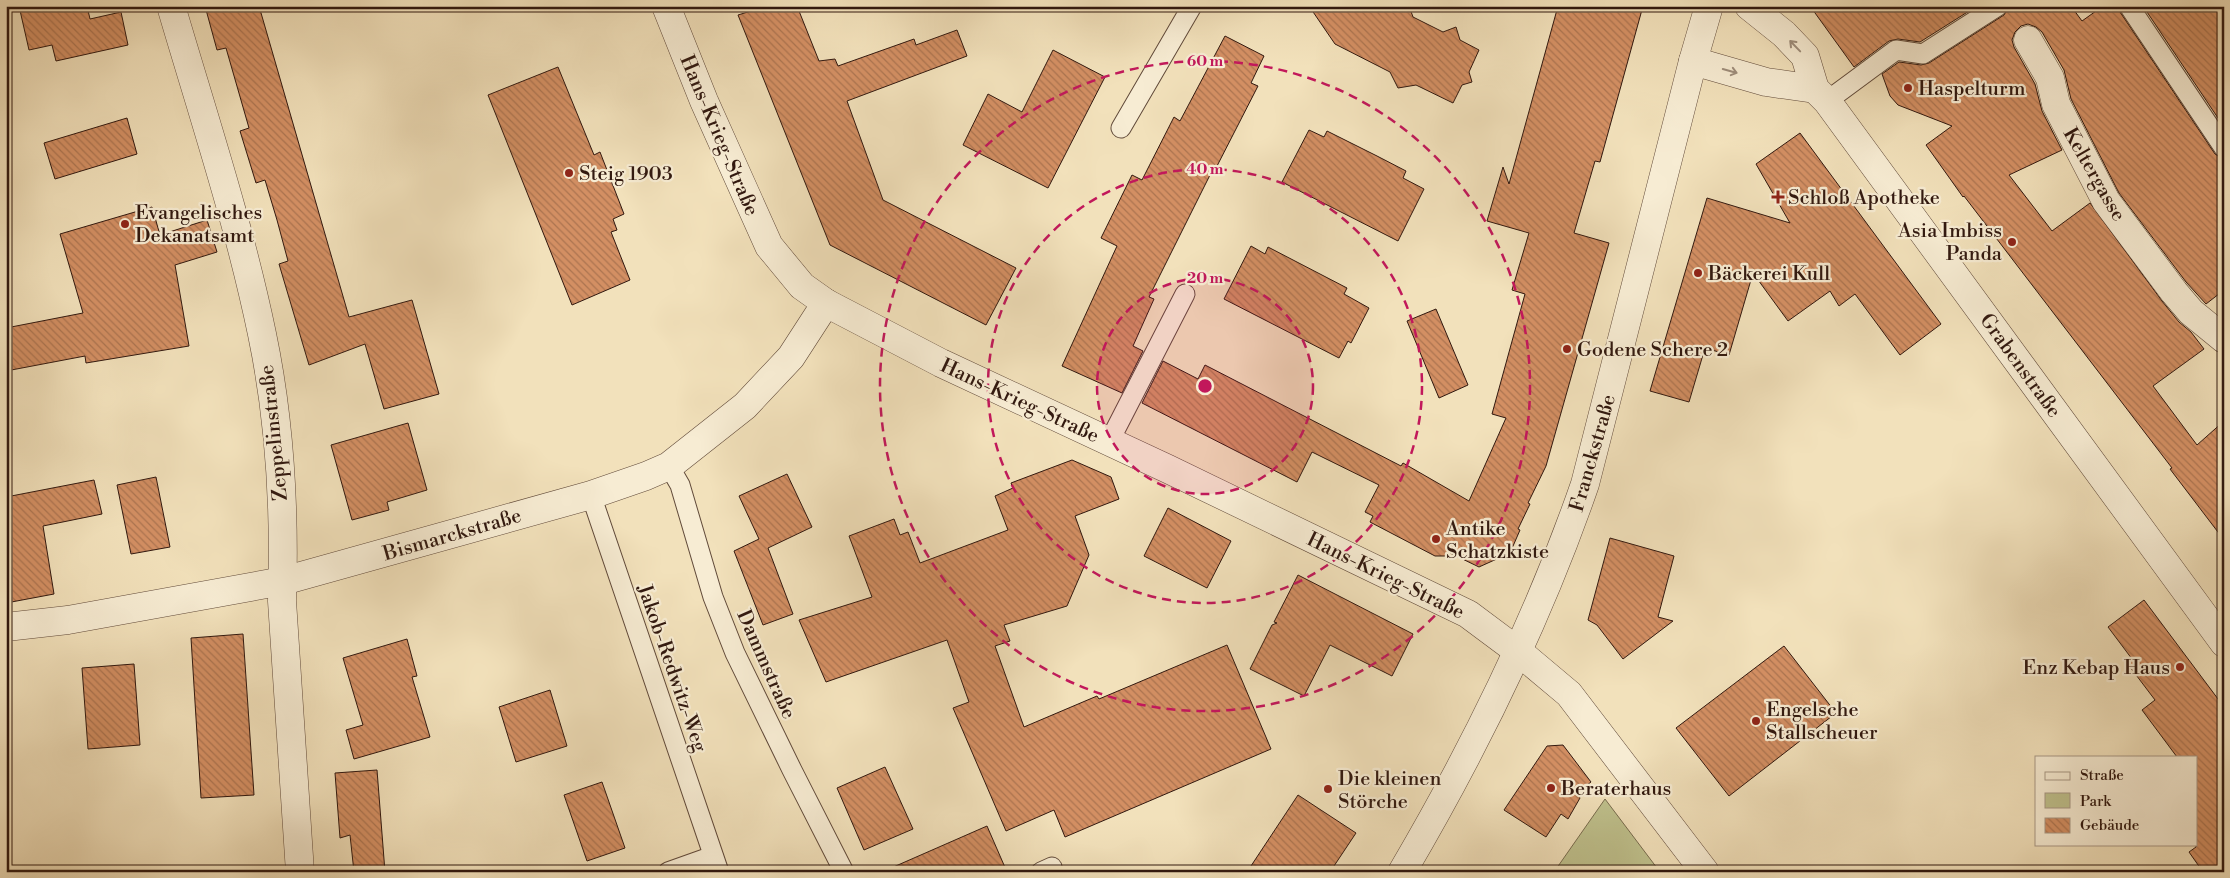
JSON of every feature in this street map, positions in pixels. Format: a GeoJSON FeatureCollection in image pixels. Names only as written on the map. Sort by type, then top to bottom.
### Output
{"type":"FeatureCollection","features":[{"type":"Feature","properties":{"kind":"street","name":"Zeppelinstraße"},"geometry":{"type":"LineString","coordinates":[[171,6],[217,160],[262,334],[272,393],[280,480],[282,601],[300,872]]}},
{"type":"Feature","properties":{"kind":"street","name":"Hans-Krieg-Straße"},"geometry":{"type":"LineString","coordinates":[[666,6],[704,101],[769,246],[802,286],[826,302],[941,364],[1109,442],[1468,614],[1519,652],[1569,694],[1705,872]]}},
{"type":"Feature","properties":{"kind":"street","name":"Franckstraße"},"geometry":{"type":"LineString","coordinates":[[1402,872],[1444,800],[1519,652],[1562,551],[1585,484],[1693,60],[1709,6]]}},
{"type":"Feature","properties":{"kind":"street","name":"Grabenstraße"},"geometry":{"type":"LineString","coordinates":[[1749,6],[1784,34],[1805,56],[1821,95],[2224,643]]}},
{"type":"Feature","properties":{"kind":"street","name":"Keltergasse"},"geometry":{"type":"LineString","coordinates":[[2028,40],[2050,78],[2056,104],[2106,201],[2191,312],[2224,339]]}},
{"type":"Feature","properties":{"kind":"street"},"geometry":{"type":"LineString","coordinates":[[1693,60],[1766,82],[1821,95]]}},
{"type":"Feature","properties":{"kind":"street","name":"Bismarckstraße"},"geometry":{"type":"LineString","coordinates":[[6,627],[68,620],[283,582],[591,495],[669,466],[744,406],[782,368],[813,326],[826,302]]}},
{"type":"Feature","properties":{"kind":"lane"},"geometry":{"type":"LineString","coordinates":[[1121,128],[1192,6]]}},
{"type":"Feature","properties":{"kind":"lane"},"geometry":{"type":"LineString","coordinates":[[1821,95],[1896,50],[1923,54],[1998,6]]}},
{"type":"Feature","properties":{"kind":"lane"},"geometry":{"type":"LineString","coordinates":[[2129,6],[2224,148]]}},
{"type":"Feature","properties":{"kind":"lane"},"geometry":{"type":"LineString","coordinates":[[1109,442],[1185,294]]}},
{"type":"Feature","properties":{"kind":"lane","name":"Dammstraße"},"geometry":{"type":"LineString","coordinates":[[669,466],[680,485],[713,596],[735,653],[844,872]]}},
{"type":"Feature","properties":{"kind":"lane","name":"Jakob-Redwitz-Weg"},"geometry":{"type":"LineString","coordinates":[[591,495],[716,864],[668,872]]}},
{"type":"Feature","properties":{"kind":"green space"},"geometry":{"type":"Polygon","coordinates":[[[1605,799],[1660,872],[1554,872],[1605,799]]]}},
{"type":"Feature","properties":{"kind":"building"},"geometry":{"type":"Polygon","coordinates":[[[19,6],[87,6],[90,19],[121,12],[128,45],[56,61],[52,45],[29,50],[19,6]]]}},
{"type":"Feature","properties":{"kind":"building"},"geometry":{"type":"Polygon","coordinates":[[[205,6],[259,6],[349,317],[412,300],[439,394],[384,409],[365,344],[309,365],[279,264],[288,261],[277,220],[265,180],[256,183],[240,131],[249,128],[226,48],[217,50],[205,6]]]}},
{"type":"Feature","properties":{"kind":"building"},"geometry":{"type":"Polygon","coordinates":[[[767,6],[797,6],[819,61],[835,59],[838,66],[914,39],[916,45],[957,30],[967,56],[847,101],[883,200],[1016,268],[986,325],[830,245],[738,15],[767,6]]]}},
{"type":"Feature","properties":{"kind":"building"},"geometry":{"type":"Polygon","coordinates":[[[1309,6],[1409,6],[1413,17],[1443,32],[1456,27],[1460,40],[1479,50],[1469,72],[1472,82],[1462,85],[1453,103],[1416,85],[1398,88],[1390,72],[1335,44],[1309,6]]]}},
{"type":"Feature","properties":{"kind":"building"},"geometry":{"type":"Polygon","coordinates":[[[1558,6],[1643,6],[1600,162],[1595,161],[1574,233],[1609,243],[1546,466],[1528,503],[1530,504],[1518,529],[1520,530],[1510,553],[1479,567],[1448,552],[1445,556],[1435,556],[1370,522],[1373,516],[1365,512],[1379,485],[1312,452],[1297,482],[1142,403],[1163,361],[1198,379],[1205,365],[1401,466],[1403,463],[1469,501],[1506,418],[1492,414],[1525,294],[1512,290],[1529,233],[1487,221],[1503,167],[1509,184],[1558,6]]]}},
{"type":"Feature","properties":{"kind":"building"},"geometry":{"type":"Polygon","coordinates":[[[1810,6],[1977,6],[1920,42],[1898,39],[1889,41],[1854,67],[1810,6]]]}},
{"type":"Feature","properties":{"kind":"building"},"geometry":{"type":"Polygon","coordinates":[[[2009,6],[2071,6],[2082,21],[2103,6],[2118,6],[2120,12],[2215,154],[2224,159],[2224,290],[2206,304],[2186,282],[2119,193],[2071,99],[2064,70],[2042,32],[2028,24],[2021,26],[2015,32],[2012,40],[2014,47],[2035,84],[2042,111],[2062,150],[2009,175],[2052,231],[2090,203],[2162,301],[2204,349],[2153,386],[2197,445],[2224,421],[2224,540],[2170,469],[2172,468],[1963,197],[1926,145],[1952,126],[1898,105],[1890,96],[1882,74],[1899,62],[1921,65],[1929,63],[2004,15],[2009,6]]]}},
{"type":"Feature","properties":{"kind":"building"},"geometry":{"type":"Polygon","coordinates":[[[2143,6],[2224,6],[2224,127],[2143,6]]]}},
{"type":"Feature","properties":{"kind":"building"},"geometry":{"type":"Polygon","coordinates":[[[1225,36],[1264,56],[1251,83],[1258,86],[1216,168],[1214,167],[1149,297],[1154,299],[1133,346],[1143,351],[1122,393],[1062,366],[1117,246],[1101,238],[1132,175],[1142,180],[1174,117],[1180,121],[1225,36]]]}},
{"type":"Feature","properties":{"kind":"building"},"geometry":{"type":"Polygon","coordinates":[[[1053,50],[1105,77],[1048,188],[963,145],[988,94],[1022,112],[1053,50]]]}},
{"type":"Feature","properties":{"kind":"building"},"geometry":{"type":"Polygon","coordinates":[[[558,67],[594,155],[600,152],[624,214],[613,219],[617,230],[611,232],[630,280],[572,305],[488,95],[558,67]]]}},
{"type":"Feature","properties":{"kind":"building"},"geometry":{"type":"Polygon","coordinates":[[[127,118],[137,154],[55,179],[44,143],[127,118]]]}},
{"type":"Feature","properties":{"kind":"building"},"geometry":{"type":"Polygon","coordinates":[[[1309,130],[1324,137],[1327,131],[1377,156],[1406,171],[1403,178],[1424,189],[1398,241],[1282,182],[1309,130]]]}},
{"type":"Feature","properties":{"kind":"building"},"geometry":{"type":"Polygon","coordinates":[[[1800,133],[1941,324],[1900,355],[1855,294],[1839,306],[1830,291],[1788,321],[1753,273],[1729,355],[1705,348],[1689,402],[1650,391],[1707,198],[1790,223],[1756,164],[1800,133]]]}},
{"type":"Feature","properties":{"kind":"building"},"geometry":{"type":"Polygon","coordinates":[[[152,207],[160,235],[207,220],[217,252],[175,265],[189,346],[86,363],[85,356],[6,371],[6,328],[83,313],[60,234],[152,207]]]}},
{"type":"Feature","properties":{"kind":"building"},"geometry":{"type":"Polygon","coordinates":[[[1251,246],[1265,254],[1268,247],[1347,288],[1344,294],[1369,308],[1351,343],[1348,341],[1339,358],[1224,299],[1251,246]]]}},
{"type":"Feature","properties":{"kind":"building"},"geometry":{"type":"Polygon","coordinates":[[[1436,309],[1468,385],[1439,398],[1407,321],[1436,309]]]}},
{"type":"Feature","properties":{"kind":"building"},"geometry":{"type":"Polygon","coordinates":[[[408,423],[427,490],[387,502],[389,510],[352,520],[331,445],[408,423]]]}},
{"type":"Feature","properties":{"kind":"building"},"geometry":{"type":"Polygon","coordinates":[[[1072,460],[1111,477],[1119,499],[1075,516],[1089,555],[1067,606],[1004,625],[1010,641],[995,646],[1024,727],[1097,696],[1099,699],[1227,645],[1271,749],[1065,837],[1054,810],[1006,831],[953,708],[969,702],[947,640],[826,682],[799,620],[872,597],[849,536],[894,519],[900,535],[908,532],[920,563],[1008,530],[995,496],[1013,488],[1011,483],[1072,460]]]}},
{"type":"Feature","properties":{"kind":"building"},"geometry":{"type":"Polygon","coordinates":[[[787,474],[812,527],[768,548],[793,614],[763,625],[734,551],[759,539],[739,496],[787,474]]]}},
{"type":"Feature","properties":{"kind":"building"},"geometry":{"type":"Polygon","coordinates":[[[156,477],[170,547],[131,554],[117,485],[156,477]]]}},
{"type":"Feature","properties":{"kind":"building"},"geometry":{"type":"Polygon","coordinates":[[[94,480],[102,514],[43,526],[54,594],[6,603],[6,497],[94,480]]]}},
{"type":"Feature","properties":{"kind":"building"},"geometry":{"type":"Polygon","coordinates":[[[1168,508],[1231,541],[1207,588],[1144,556],[1168,508]]]}},
{"type":"Feature","properties":{"kind":"building"},"geometry":{"type":"Polygon","coordinates":[[[1610,538],[1674,556],[1658,617],[1673,621],[1623,659],[1597,625],[1588,620],[1610,538]]]}},
{"type":"Feature","properties":{"kind":"building"},"geometry":{"type":"Polygon","coordinates":[[[1298,575],[1413,634],[1392,676],[1330,645],[1304,696],[1250,669],[1272,625],[1277,623],[1274,622],[1298,575]]]}},
{"type":"Feature","properties":{"kind":"building"},"geometry":{"type":"Polygon","coordinates":[[[2144,600],[2224,707],[2224,872],[2203,872],[2189,852],[2198,846],[2198,756],[2176,756],[2142,710],[2155,700],[2127,663],[2132,659],[2108,627],[2144,600]]]}},
{"type":"Feature","properties":{"kind":"building"},"geometry":{"type":"Polygon","coordinates":[[[243,634],[254,795],[201,798],[191,638],[243,634]]]}},
{"type":"Feature","properties":{"kind":"building"},"geometry":{"type":"Polygon","coordinates":[[[407,639],[417,676],[412,677],[430,737],[354,759],[346,730],[363,725],[343,658],[407,639]]]}},
{"type":"Feature","properties":{"kind":"building","name":"Engelsche Stallscheuer"},"geometry":{"type":"Polygon","coordinates":[[[1784,646],[1836,713],[1729,796],[1676,728],[1784,646]]]}},
{"type":"Feature","properties":{"kind":"building"},"geometry":{"type":"Polygon","coordinates":[[[134,664],[140,745],[88,749],[82,668],[134,664]]]}},
{"type":"Feature","properties":{"kind":"building"},"geometry":{"type":"Polygon","coordinates":[[[550,690],[567,746],[516,762],[499,707],[550,690]]]}},
{"type":"Feature","properties":{"kind":"building","name":"Beraterhaus"},"geometry":{"type":"Polygon","coordinates":[[[1563,745],[1591,782],[1577,793],[1580,798],[1568,819],[1561,814],[1546,837],[1504,810],[1547,746],[1563,745]]]}},
{"type":"Feature","properties":{"kind":"building"},"geometry":{"type":"Polygon","coordinates":[[[885,767],[913,829],[864,850],[837,788],[885,767]]]}},
{"type":"Feature","properties":{"kind":"building"},"geometry":{"type":"Polygon","coordinates":[[[377,770],[385,872],[354,872],[350,835],[340,838],[335,773],[377,770]]]}},
{"type":"Feature","properties":{"kind":"building"},"geometry":{"type":"Polygon","coordinates":[[[602,782],[625,848],[587,861],[564,795],[602,782]]]}},
{"type":"Feature","properties":{"kind":"building"},"geometry":{"type":"Polygon","coordinates":[[[1298,795],[1356,833],[1330,872],[1247,872],[1298,795]]]}},
{"type":"Feature","properties":{"kind":"building"},"geometry":{"type":"Polygon","coordinates":[[[987,826],[1007,872],[882,872],[987,826]]]}},
{"type":"Feature","properties":{"kind":"place","name":"Haspelturm"},"geometry":{"type":"Point","coordinates":[1908,88]}},
{"type":"Feature","properties":{"kind":"place","name":"Steig 1903"},"geometry":{"type":"Point","coordinates":[569,173]}},
{"type":"Feature","properties":{"kind":"place","name":"Schloß Apotheke"},"geometry":{"type":"Point","coordinates":[1778,197]}},
{"type":"Feature","properties":{"kind":"place","name":"Evangelisches Dekanatsamt"},"geometry":{"type":"Point","coordinates":[125,224]}},
{"type":"Feature","properties":{"kind":"place","name":"Asia Imbiss Panda"},"geometry":{"type":"Point","coordinates":[2012,242]}},
{"type":"Feature","properties":{"kind":"place","name":"Bäckerei Kull"},"geometry":{"type":"Point","coordinates":[1698,273]}},
{"type":"Feature","properties":{"kind":"place","name":"Godene Schere 2"},"geometry":{"type":"Point","coordinates":[1567,349]}},
{"type":"Feature","properties":{"kind":"place","name":"Antike Schatzkiste"},"geometry":{"type":"Point","coordinates":[1436,539]}},
{"type":"Feature","properties":{"kind":"place","name":"Enz Kebap Haus"},"geometry":{"type":"Point","coordinates":[2180,667]}},
{"type":"Feature","properties":{"kind":"place","name":"Engelsche Stallscheuer"},"geometry":{"type":"Point","coordinates":[1756,721]}},
{"type":"Feature","properties":{"kind":"place","name":"Beraterhaus"},"geometry":{"type":"Point","coordinates":[1551,788]}},
{"type":"Feature","properties":{"kind":"place","name":"Die kleinen Störche"},"geometry":{"type":"Point","coordinates":[1328,789]}}]}
